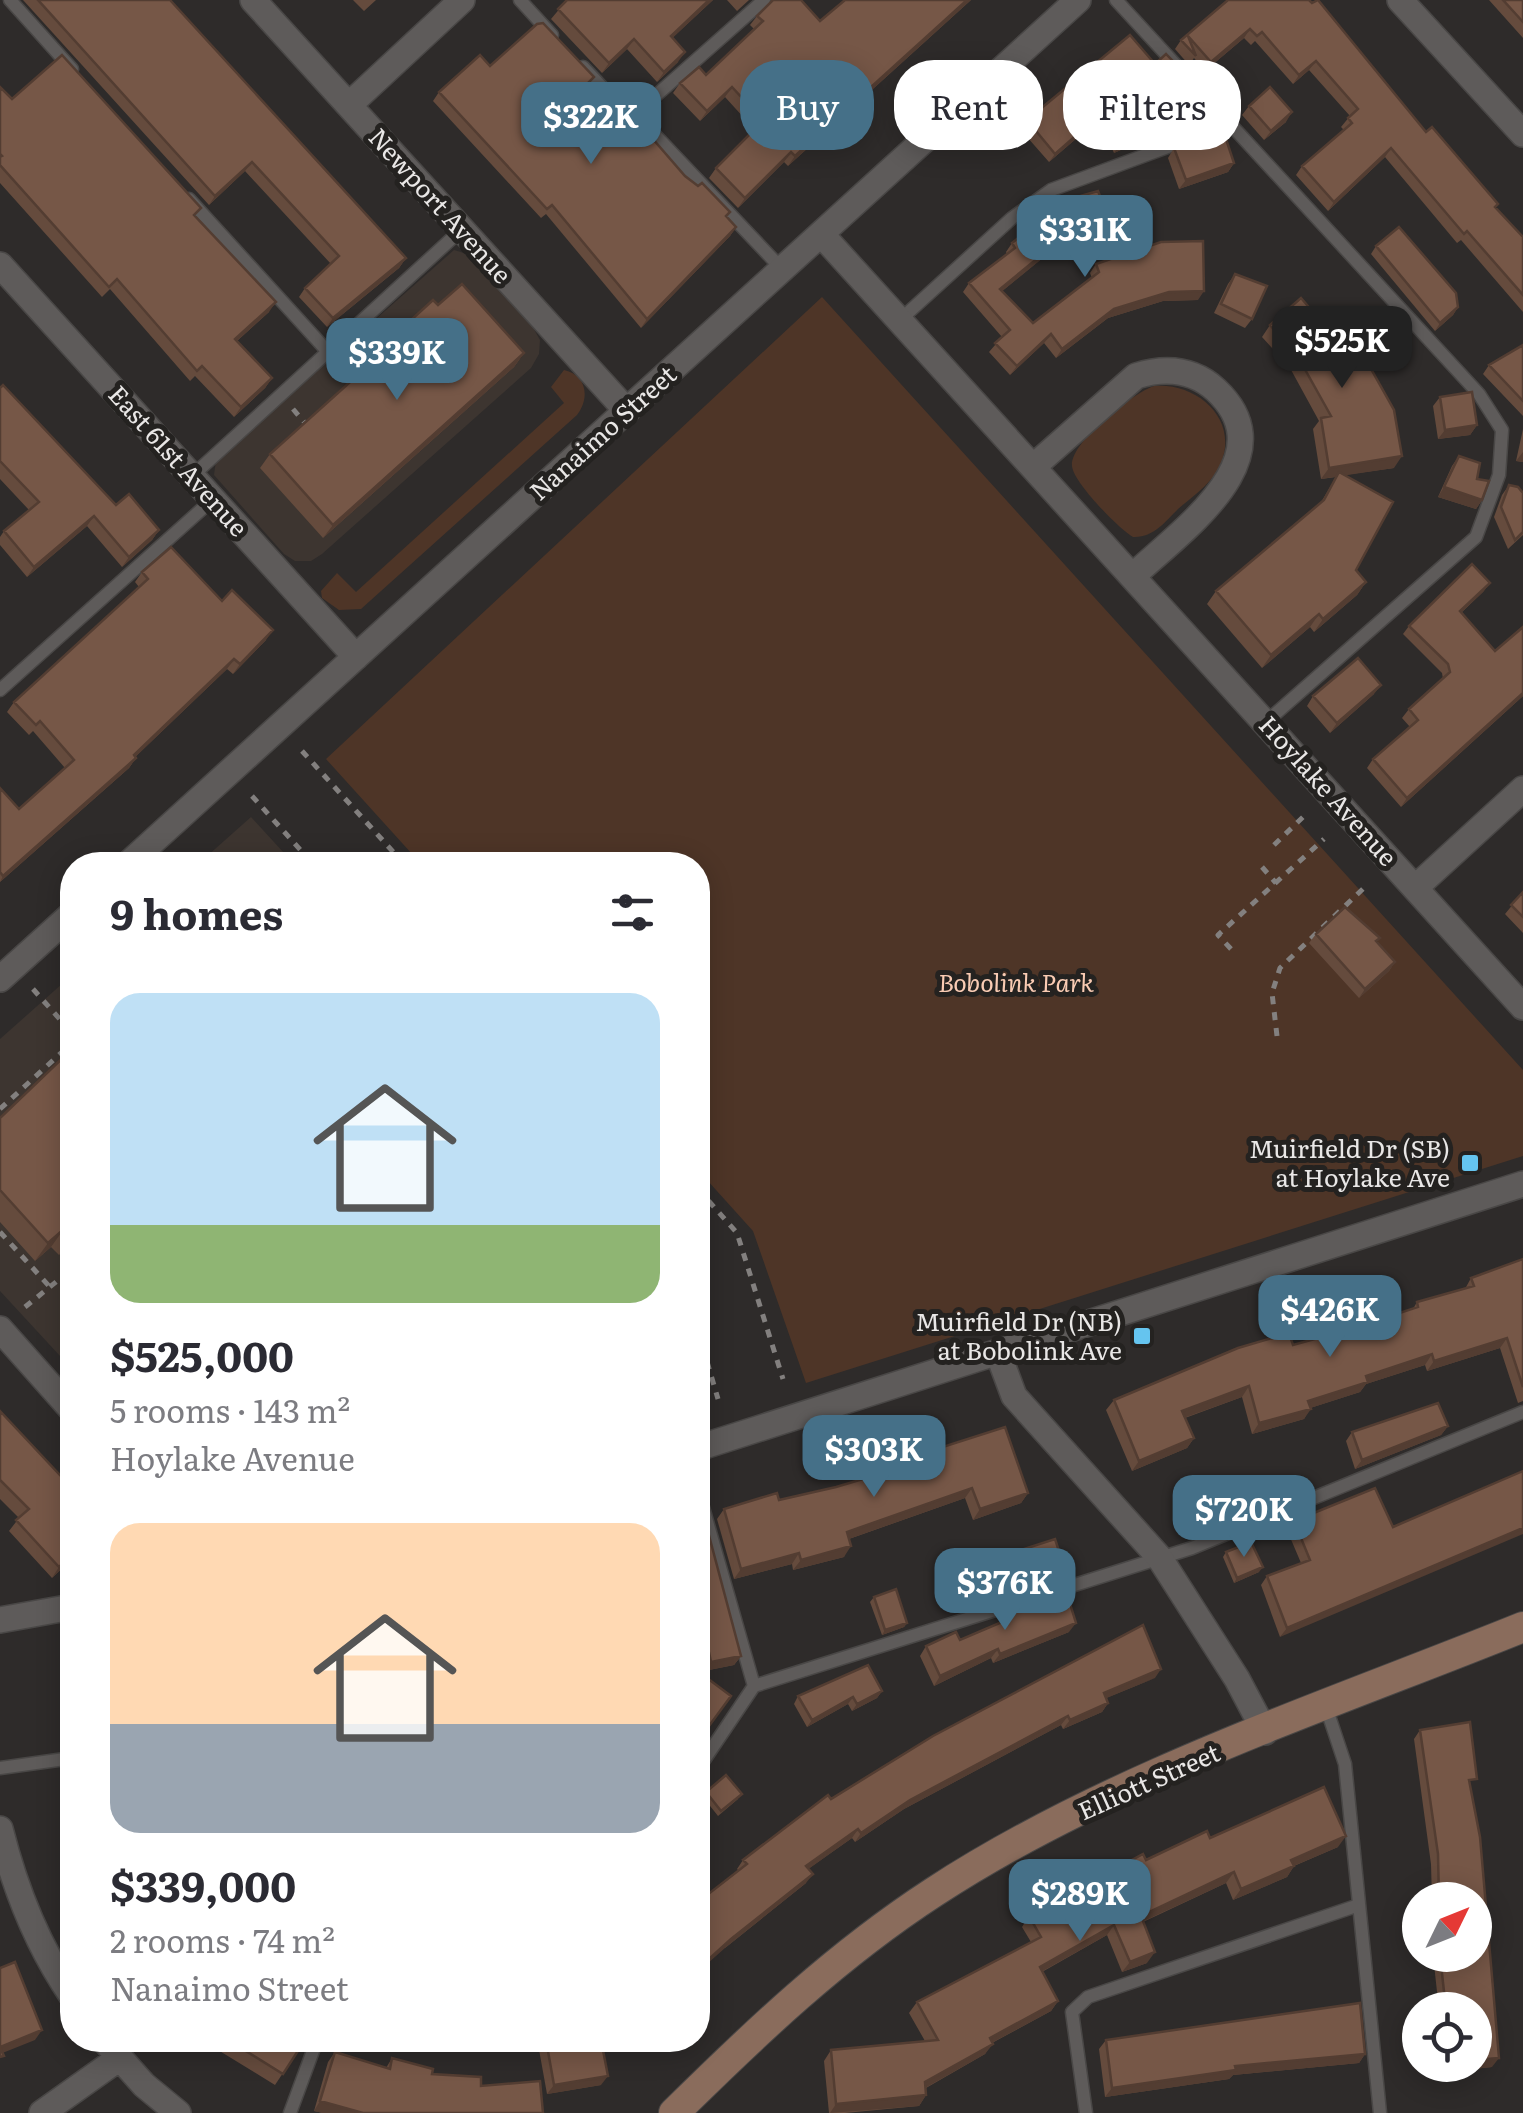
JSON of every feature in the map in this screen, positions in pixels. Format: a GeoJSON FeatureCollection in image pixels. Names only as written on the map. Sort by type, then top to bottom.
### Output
{"type":"FeatureCollection","features":[{"type":"Feature","properties":{"kind":"street","name":"Newport Avenue"},"geometry":{"type":"LineString","coordinates":[[253,0],[628,411]]}},
{"type":"Feature","properties":{"kind":"street"},"geometry":{"type":"LineString","coordinates":[[349,105],[462,0]]}},
{"type":"Feature","properties":{"kind":"street","name":"Nanaimo Street"},"geometry":{"type":"LineString","coordinates":[[141,852],[1078,0]]}},
{"type":"Feature","properties":{"kind":"street"},"geometry":{"type":"LineString","coordinates":[[1400,0],[1523,134]]}},
{"type":"Feature","properties":{"kind":"street","name":"Hoylake Avenue"},"geometry":{"type":"LineString","coordinates":[[821,234],[1523,1007]]}},
{"type":"Feature","properties":{"kind":"street","name":"East 61st Avenue"},"geometry":{"type":"LineString","coordinates":[[0,265],[356,656]]}},
{"type":"Feature","properties":{"kind":"street"},"geometry":{"type":"LineString","coordinates":[[1033,466],[1136,376],[1155,370],[1192,374],[1223,397],[1237,419],[1242,446],[1232,476],[1133,576]]}},
{"type":"Feature","properties":{"kind":"street"},"geometry":{"type":"LineString","coordinates":[[1415,888],[1523,789]]}},
{"type":"Feature","properties":{"kind":"street"},"geometry":{"type":"LineString","coordinates":[[0,978],[60,925]]}},
{"type":"Feature","properties":{"kind":"street"},"geometry":{"type":"LineString","coordinates":[[710,1444],[1523,1184]]}},
{"type":"Feature","properties":{"kind":"street"},"geometry":{"type":"LineString","coordinates":[[0,1330],[60,1397]]}},
{"type":"Feature","properties":{"kind":"street"},"geometry":{"type":"LineString","coordinates":[[998,1353],[1014,1396],[1159,1557],[1237,1678],[1265,1732]]}},
{"type":"Feature","properties":{"kind":"street"},"geometry":{"type":"LineString","coordinates":[[0,1620],[60,1609]]}},
{"type":"Feature","properties":{"kind":"street","name":"Elliott Street"},"geometry":{"type":"LineString","coordinates":[[674,2113],[821,1974],[936,1890],[1038,1832],[1265,1732],[1523,1627]]}},
{"type":"Feature","properties":{"kind":"street"},"geometry":{"type":"LineString","coordinates":[[0,1829],[15,1899],[60,1978]]}},
{"type":"Feature","properties":{"kind":"street"},"geometry":{"type":"LineString","coordinates":[[42,2113],[109,2052]]}},
{"type":"Feature","properties":{"kind":"street"},"geometry":{"type":"LineString","coordinates":[[113,2052],[178,2113]]}},
{"type":"Feature","properties":{"kind":"lane"},"geometry":{"type":"LineString","coordinates":[[10,0],[76,74]]}},
{"type":"Feature","properties":{"kind":"lane"},"geometry":{"type":"LineString","coordinates":[[520,0],[782,269]]}},
{"type":"Feature","properties":{"kind":"lane"},"geometry":{"type":"LineString","coordinates":[[635,114],[764,0]]}},
{"type":"Feature","properties":{"kind":"lane"},"geometry":{"type":"LineString","coordinates":[[1116,0],[1169,60]]}},
{"type":"Feature","properties":{"kind":"lane"},"geometry":{"type":"LineString","coordinates":[[1241,141],[1480,394],[1502,430],[1499,475],[1476,536],[1266,723]]}},
{"type":"Feature","properties":{"kind":"lane"},"geometry":{"type":"LineString","coordinates":[[900,320],[1012,218],[1051,190],[1159,150]]}},
{"type":"Feature","properties":{"kind":"lane"},"geometry":{"type":"LineString","coordinates":[[182,191],[328,353]]}},
{"type":"Feature","properties":{"kind":"lane"},"geometry":{"type":"LineString","coordinates":[[191,476],[460,231]]}},
{"type":"Feature","properties":{"kind":"lane"},"geometry":{"type":"LineString","coordinates":[[0,690],[212,500]]}},
{"type":"Feature","properties":{"kind":"lane"},"geometry":{"type":"LineString","coordinates":[[710,1751],[754,1686],[1192,1548],[1523,1412]]}},
{"type":"Feature","properties":{"kind":"lane"},"geometry":{"type":"LineString","coordinates":[[710,1532],[754,1686]]}},
{"type":"Feature","properties":{"kind":"lane"},"geometry":{"type":"LineString","coordinates":[[1326,1707],[1345,1764],[1356,1906],[1380,2113]]}},
{"type":"Feature","properties":{"kind":"lane"},"geometry":{"type":"LineString","coordinates":[[0,1768],[60,1760]]}},
{"type":"Feature","properties":{"kind":"lane"},"geometry":{"type":"LineString","coordinates":[[1086,2113],[1072,2012],[1088,1997],[1356,1906]]}},
{"type":"Feature","properties":{"kind":"lane"},"geometry":{"type":"LineString","coordinates":[[290,2113],[313,2052]]}},
{"type":"Feature","properties":{"kind":"path"},"geometry":{"type":"LineString","coordinates":[[302,751],[393,852]]}},
{"type":"Feature","properties":{"kind":"path"},"geometry":{"type":"LineString","coordinates":[[252,796],[302,852]]}},
{"type":"Feature","properties":{"kind":"path"},"geometry":{"type":"LineString","coordinates":[[1274,844],[1303,817]]}},
{"type":"Feature","properties":{"kind":"path"},"geometry":{"type":"LineString","coordinates":[[1231,949],[1218,935],[1324,839]]}},
{"type":"Feature","properties":{"kind":"path"},"geometry":{"type":"LineString","coordinates":[[1262,868],[1276,883]]}},
{"type":"Feature","properties":{"kind":"path"},"geometry":{"type":"LineString","coordinates":[[1277,1036],[1272,993],[1280,968],[1366,886]]}},
{"type":"Feature","properties":{"kind":"path"},"geometry":{"type":"LineString","coordinates":[[33,989],[60,1019]]}},
{"type":"Feature","properties":{"kind":"path"},"geometry":{"type":"LineString","coordinates":[[0,1108],[60,1054]]}},
{"type":"Feature","properties":{"kind":"path"},"geometry":{"type":"LineString","coordinates":[[710,1202],[737,1232],[783,1379]]}},
{"type":"Feature","properties":{"kind":"path"},"geometry":{"type":"LineString","coordinates":[[0,1232],[49,1286]]}},
{"type":"Feature","properties":{"kind":"path"},"geometry":{"type":"LineString","coordinates":[[25,1307],[60,1278]]}},
{"type":"Feature","properties":{"kind":"path"},"geometry":{"type":"LineString","coordinates":[[710,1371],[718,1399]]}},
{"type":"Feature","properties":{"kind":"shaded area"},"geometry":{"type":"Polygon","coordinates":[[[454,250],[464,253],[531,324],[540,340],[539,354],[531,368],[322,554],[311,561],[295,561],[284,554],[214,475],[216,460],[454,250]]]}},
{"type":"Feature","properties":{"kind":"shaded area"},"geometry":{"type":"Polygon","coordinates":[[[251,817],[283,852],[212,852],[251,817]]]}},
{"type":"Feature","properties":{"kind":"shaded area"},"geometry":{"type":"Polygon","coordinates":[[[60,986],[60,1356],[0,1291],[0,1039],[60,986]]]}},
{"type":"Feature","properties":{"kind":"green space","name":"Bobolink Park"},"geometry":{"type":"Polygon","coordinates":[[[822,297],[1523,1070],[1523,1156],[806,1383],[753,1231],[710,1183],[710,852],[410,852],[326,759],[822,297]]]}},
{"type":"Feature","properties":{"kind":"green space"},"geometry":{"type":"Polygon","coordinates":[[[564,370],[578,377],[584,388],[584,402],[577,415],[361,609],[339,610],[322,598],[321,591],[337,573],[356,592],[564,403],[551,387],[564,370]]]}},
{"type":"Feature","properties":{"kind":"green space"},"geometry":{"type":"Polygon","coordinates":[[[1154,386],[1187,391],[1213,409],[1225,437],[1224,454],[1209,482],[1158,528],[1133,537],[1088,493],[1072,466],[1081,444],[1092,432],[1118,408],[1154,386]]]}},
{"type":"Feature","properties":{"kind":"building"},"geometry":{"type":"Polygon","coordinates":[[[38,0],[170,0],[406,258],[333,318],[305,288],[339,256],[252,162],[215,196],[38,0]]]}},
{"type":"Feature","properties":{"kind":"building"},"geometry":{"type":"Polygon","coordinates":[[[567,0],[709,0],[671,36],[685,52],[664,72],[634,39],[609,63],[558,9],[567,0]]]}},
{"type":"Feature","properties":{"kind":"building"},"geometry":{"type":"Polygon","coordinates":[[[773,0],[801,0],[820,21],[845,0],[967,0],[901,60],[894,60],[894,66],[874,84],[874,60],[740,60],[740,96],[732,87],[707,111],[680,83],[699,67],[706,75],[763,21],[757,16],[773,0]]]}},
{"type":"Feature","properties":{"kind":"building"},"geometry":{"type":"Polygon","coordinates":[[[1228,0],[1318,0],[1426,132],[1432,127],[1523,237],[1523,295],[1467,231],[1464,234],[1391,148],[1334,202],[1302,166],[1352,123],[1348,118],[1358,109],[1316,61],[1299,75],[1262,32],[1257,36],[1250,29],[1213,60],[1188,36],[1196,56],[1181,40],[1228,0]]]}},
{"type":"Feature","properties":{"kind":"building"},"geometry":{"type":"Polygon","coordinates":[[[1503,0],[1523,0],[1523,22],[1503,0]]]}},
{"type":"Feature","properties":{"kind":"building"},"geometry":{"type":"Polygon","coordinates":[[[543,23],[594,77],[588,83],[645,144],[652,138],[685,176],[698,186],[702,183],[730,212],[726,216],[736,227],[647,319],[552,205],[547,209],[439,92],[480,55],[490,66],[537,24],[543,23]]]}},
{"type":"Feature","properties":{"kind":"building"},"geometry":{"type":"Polygon","coordinates":[[[1130,35],[1152,60],[1100,60],[1130,35]]]}},
{"type":"Feature","properties":{"kind":"building"},"geometry":{"type":"Polygon","coordinates":[[[62,55],[201,208],[194,215],[276,302],[235,339],[272,378],[241,407],[202,366],[197,371],[117,279],[109,287],[0,165],[0,87],[12,99],[62,55]]]}},
{"type":"Feature","properties":{"kind":"building"},"geometry":{"type":"Polygon","coordinates":[[[1270,87],[1292,112],[1271,131],[1249,106],[1270,87]]]}},
{"type":"Feature","properties":{"kind":"building"},"geometry":{"type":"Polygon","coordinates":[[[1063,90],[1063,147],[1055,154],[1043,139],[1043,107],[1063,90]]]}},
{"type":"Feature","properties":{"kind":"building"},"geometry":{"type":"Polygon","coordinates":[[[740,144],[740,150],[802,150],[795,156],[791,152],[745,198],[716,168],[740,144]]]}},
{"type":"Feature","properties":{"kind":"building"},"geometry":{"type":"Polygon","coordinates":[[[1175,150],[1230,150],[1234,163],[1186,180],[1175,150]]]}},
{"type":"Feature","properties":{"kind":"building"},"geometry":{"type":"Polygon","coordinates":[[[1098,191],[1107,213],[1083,221],[1000,289],[1033,323],[1099,272],[1096,264],[1161,242],[1203,241],[1204,291],[1169,292],[1114,309],[1062,349],[1051,334],[1017,366],[995,343],[1010,330],[969,283],[1015,248],[1012,243],[1063,201],[1098,191]]]}},
{"type":"Feature","properties":{"kind":"building"},"geometry":{"type":"Polygon","coordinates":[[[1399,227],[1456,293],[1458,307],[1440,323],[1376,246],[1399,227]]]}},
{"type":"Feature","properties":{"kind":"building"},"geometry":{"type":"Polygon","coordinates":[[[1235,274],[1267,286],[1252,319],[1221,304],[1235,274]]]}},
{"type":"Feature","properties":{"kind":"building"},"geometry":{"type":"Polygon","coordinates":[[[462,284],[524,353],[333,525],[270,454],[379,356],[376,352],[433,300],[438,305],[462,284]]]}},
{"type":"Feature","properties":{"kind":"building"},"geometry":{"type":"Polygon","coordinates":[[[1301,298],[1346,350],[1357,344],[1394,410],[1402,456],[1329,468],[1321,418],[1331,416],[1298,357],[1270,325],[1301,298]]]}},
{"type":"Feature","properties":{"kind":"building"},"geometry":{"type":"Polygon","coordinates":[[[1523,345],[1523,401],[1489,365],[1523,345]]]}},
{"type":"Feature","properties":{"kind":"building"},"geometry":{"type":"Polygon","coordinates":[[[3,385],[116,505],[129,494],[159,530],[129,557],[94,516],[34,567],[4,531],[39,502],[0,461],[3,385]]]}},
{"type":"Feature","properties":{"kind":"building"},"geometry":{"type":"Polygon","coordinates":[[[1472,392],[1477,425],[1445,430],[1440,397],[1472,392]]]}},
{"type":"Feature","properties":{"kind":"building"},"geometry":{"type":"Polygon","coordinates":[[[1459,456],[1480,463],[1477,479],[1489,481],[1482,500],[1444,487],[1459,456]]]}},
{"type":"Feature","properties":{"kind":"building"},"geometry":{"type":"Polygon","coordinates":[[[1339,472],[1393,502],[1356,570],[1366,582],[1323,619],[1319,614],[1271,655],[1216,591],[1324,500],[1339,472]]]}},
{"type":"Feature","properties":{"kind":"building"},"geometry":{"type":"Polygon","coordinates":[[[1509,485],[1523,493],[1523,532],[1515,540],[1501,507],[1509,485]]]}},
{"type":"Feature","properties":{"kind":"building"},"geometry":{"type":"Polygon","coordinates":[[[171,547],[222,601],[232,590],[273,630],[240,664],[234,659],[134,755],[136,758],[3,876],[0,788],[19,809],[74,760],[40,721],[36,725],[14,702],[148,579],[142,572],[171,547]]]}},
{"type":"Feature","properties":{"kind":"building"},"geometry":{"type":"Polygon","coordinates":[[[1472,564],[1490,583],[1460,611],[1495,651],[1523,627],[1523,693],[1407,798],[1373,759],[1418,720],[1409,709],[1450,672],[1448,664],[1409,626],[1472,564]]]}},
{"type":"Feature","properties":{"kind":"building"},"geometry":{"type":"Polygon","coordinates":[[[1358,658],[1381,685],[1337,723],[1313,696],[1358,658]]]}},
{"type":"Feature","properties":{"kind":"building"},"geometry":{"type":"Polygon","coordinates":[[[1523,892],[1523,917],[1511,905],[1523,892]]]}},
{"type":"Feature","properties":{"kind":"building"},"geometry":{"type":"Polygon","coordinates":[[[1345,907],[1380,938],[1376,941],[1395,962],[1365,989],[1316,934],[1345,907]]]}},
{"type":"Feature","properties":{"kind":"building"},"geometry":{"type":"Polygon","coordinates":[[[60,1060],[60,1232],[48,1243],[0,1190],[0,1118],[60,1060]]]}},
{"type":"Feature","properties":{"kind":"building"},"geometry":{"type":"Polygon","coordinates":[[[1523,1259],[1523,1387],[1507,1338],[1434,1361],[1432,1354],[1366,1376],[1368,1382],[1308,1401],[1311,1409],[1259,1423],[1249,1386],[1182,1411],[1194,1438],[1139,1461],[1114,1400],[1238,1348],[1289,1333],[1293,1345],[1418,1307],[1417,1302],[1474,1286],[1471,1278],[1523,1259]]]}},
{"type":"Feature","properties":{"kind":"building"},"geometry":{"type":"Polygon","coordinates":[[[1438,1403],[1448,1426],[1362,1460],[1352,1432],[1438,1403]]]}},
{"type":"Feature","properties":{"kind":"building"},"geometry":{"type":"Polygon","coordinates":[[[0,1411],[60,1475],[59,1567],[16,1520],[29,1509],[0,1480],[0,1411]]]}},
{"type":"Feature","properties":{"kind":"building"},"geometry":{"type":"Polygon","coordinates":[[[1005,1427],[1028,1493],[980,1509],[972,1488],[847,1532],[851,1546],[801,1560],[799,1553],[741,1569],[724,1509],[777,1493],[779,1500],[836,1487],[907,1466],[905,1459],[1005,1427]]]}},
{"type":"Feature","properties":{"kind":"building"},"geometry":{"type":"Polygon","coordinates":[[[1523,1471],[1523,1528],[1287,1628],[1267,1576],[1310,1560],[1294,1521],[1375,1488],[1393,1527],[1523,1471]]]}},
{"type":"Feature","properties":{"kind":"building"},"geometry":{"type":"Polygon","coordinates":[[[1213,1485],[1223,1513],[1195,1523],[1185,1496],[1213,1485]]]}},
{"type":"Feature","properties":{"kind":"building"},"geometry":{"type":"Polygon","coordinates":[[[710,1539],[741,1656],[711,1662],[710,1657],[710,1539]]]}},
{"type":"Feature","properties":{"kind":"building"},"geometry":{"type":"Polygon","coordinates":[[[1055,1539],[1065,1569],[1000,1591],[990,1560],[1055,1539]]]}},
{"type":"Feature","properties":{"kind":"building"},"geometry":{"type":"Polygon","coordinates":[[[1251,1542],[1263,1567],[1237,1578],[1226,1552],[1251,1542]]]}},
{"type":"Feature","properties":{"kind":"building"},"geometry":{"type":"Polygon","coordinates":[[[896,1589],[907,1623],[885,1630],[874,1597],[896,1589]]]}},
{"type":"Feature","properties":{"kind":"building"},"geometry":{"type":"Polygon","coordinates":[[[1066,1591],[1076,1623],[1000,1654],[998,1649],[940,1676],[926,1646],[956,1632],[960,1640],[1009,1619],[1006,1610],[1066,1591]]]}},
{"type":"Feature","properties":{"kind":"building"},"geometry":{"type":"Polygon","coordinates":[[[1143,1625],[1161,1669],[1104,1693],[1108,1703],[1070,1720],[1068,1716],[910,1800],[861,1833],[858,1829],[806,1866],[813,1874],[710,1958],[710,1893],[747,1864],[743,1860],[828,1795],[831,1799],[933,1736],[1143,1625]]]}},
{"type":"Feature","properties":{"kind":"building"},"geometry":{"type":"Polygon","coordinates":[[[868,1665],[882,1691],[857,1704],[853,1697],[812,1720],[798,1696],[868,1665]]]}},
{"type":"Feature","properties":{"kind":"building"},"geometry":{"type":"Polygon","coordinates":[[[710,1680],[731,1696],[710,1725],[710,1680]]]}},
{"type":"Feature","properties":{"kind":"building"},"geometry":{"type":"Polygon","coordinates":[[[1470,1722],[1477,1779],[1469,1780],[1484,1882],[1439,1882],[1420,1730],[1470,1722]]]}},
{"type":"Feature","properties":{"kind":"building"},"geometry":{"type":"Polygon","coordinates":[[[726,1775],[742,1794],[721,1811],[710,1797],[710,1789],[726,1775]]]}},
{"type":"Feature","properties":{"kind":"building"},"geometry":{"type":"Polygon","coordinates":[[[1324,1787],[1346,1836],[1291,1860],[1294,1866],[1241,1889],[1234,1872],[1141,1916],[1155,1952],[1130,1962],[1114,1925],[1040,1967],[1058,2001],[990,2038],[993,2044],[925,2082],[926,2095],[836,2104],[831,2050],[938,2040],[917,2002],[1041,1937],[1029,1916],[1143,1854],[1146,1860],[1207,1831],[1210,1838],[1324,1787]]]}},
{"type":"Feature","properties":{"kind":"building"},"geometry":{"type":"Polygon","coordinates":[[[15,1962],[42,2030],[0,2047],[0,1968],[15,1962]]]}},
{"type":"Feature","properties":{"kind":"building"},"geometry":{"type":"Polygon","coordinates":[[[1442,1972],[1492,1972],[1499,2058],[1492,2059],[1492,1992],[1444,1992],[1442,1972]]]}},
{"type":"Feature","properties":{"kind":"building"},"geometry":{"type":"Polygon","coordinates":[[[1360,2003],[1365,2054],[1235,2066],[1236,2070],[1112,2088],[1106,2040],[1360,2003]]]}},
{"type":"Feature","properties":{"kind":"building"},"geometry":{"type":"Polygon","coordinates":[[[247,2052],[297,2052],[283,2074],[247,2052]]]}},
{"type":"Feature","properties":{"kind":"building"},"geometry":{"type":"Polygon","coordinates":[[[335,2052],[390,2069],[392,2058],[433,2069],[432,2074],[481,2077],[481,2086],[540,2081],[543,2113],[363,2113],[320,2101],[335,2052]]]}},
{"type":"Feature","properties":{"kind":"building"},"geometry":{"type":"Polygon","coordinates":[[[548,2052],[603,2052],[608,2076],[554,2085],[548,2052]]]}},
{"type":"Feature","properties":{"kind":"place","name":"Muirfield Dr (SB) at Hoylake Ave"},"geometry":{"type":"Point","coordinates":[1470,1163]}},
{"type":"Feature","properties":{"kind":"place","name":"Muirfield Dr (NB) at Bobolink Ave"},"geometry":{"type":"Point","coordinates":[1142,1336]}}]}
